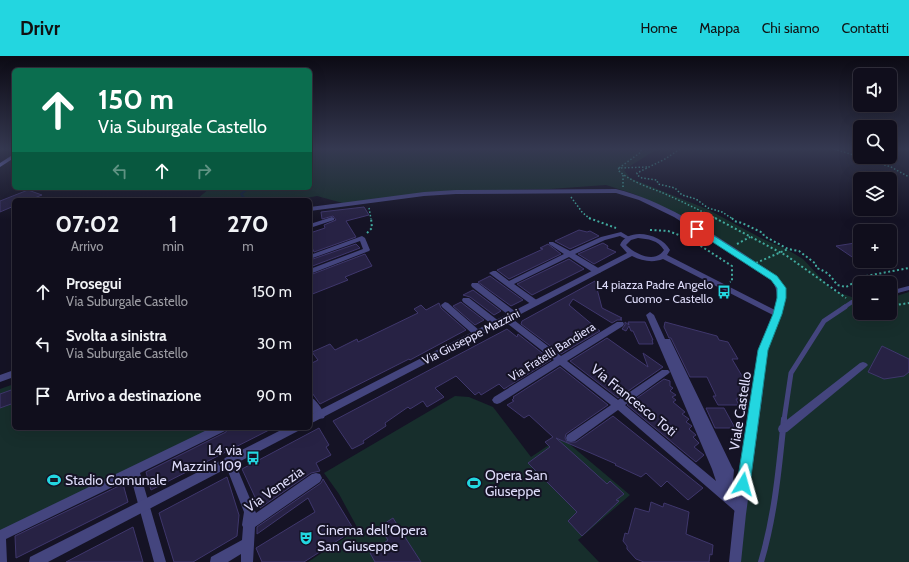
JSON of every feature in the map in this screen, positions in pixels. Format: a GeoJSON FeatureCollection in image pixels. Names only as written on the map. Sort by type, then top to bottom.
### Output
{"type":"FeatureCollection","features":[{"type":"Feature","properties":{"kind":"street","name":"Viale Castello"},"geometry":{"type":"LineString","coordinates":[[312,209],[424,194],[456,192],[570,191],[623,193],[648,201],[685,221],[774,278],[781,288],[782,298],[778,314],[763,350],[740,508],[734,555],[735,562]]}},
{"type":"Feature","properties":{"kind":"street"},"geometry":{"type":"LineString","coordinates":[[312,225],[332,219]]}},
{"type":"Feature","properties":{"kind":"street"},"geometry":{"type":"LineString","coordinates":[[508,284],[603,238],[621,234],[628,238]]}},
{"type":"Feature","properties":{"kind":"street"},"geometry":{"type":"LineString","coordinates":[[645,236],[657,240],[667,250],[662,256],[651,259],[637,256],[631,254],[623,245],[624,241],[628,238],[645,236]]}},
{"type":"Feature","properties":{"kind":"street"},"geometry":{"type":"LineString","coordinates":[[312,255],[362,238],[367,250],[312,271]]}},
{"type":"Feature","properties":{"kind":"street"},"geometry":{"type":"LineString","coordinates":[[551,243],[597,271]]}},
{"type":"Feature","properties":{"kind":"street","name":"Via Giuseppe Mazzini"},"geometry":{"type":"LineString","coordinates":[[312,419],[631,254]]}},
{"type":"Feature","properties":{"kind":"street"},"geometry":{"type":"LineString","coordinates":[[662,256],[778,314]]}},
{"type":"Feature","properties":{"kind":"street"},"geometry":{"type":"LineString","coordinates":[[493,273],[535,303]]}},
{"type":"Feature","properties":{"kind":"street","name":"Via Francesco Toti"},"geometry":{"type":"LineString","coordinates":[[475,285],[560,360],[618,405],[740,508]]}},
{"type":"Feature","properties":{"kind":"street"},"geometry":{"type":"LineString","coordinates":[[466,300],[497,324]]}},
{"type":"Feature","properties":{"kind":"street"},"geometry":{"type":"LineString","coordinates":[[445,305],[477,333]]}},
{"type":"Feature","properties":{"kind":"street"},"geometry":{"type":"LineString","coordinates":[[650,315],[718,470],[727,497]]}},
{"type":"Feature","properties":{"kind":"street","name":"Via Fratelli Bandiera"},"geometry":{"type":"LineString","coordinates":[[497,400],[620,324]]}},
{"type":"Feature","properties":{"kind":"street"},"geometry":{"type":"LineString","coordinates":[[667,341],[728,470],[727,497]]}},
{"type":"Feature","properties":{"kind":"street"},"geometry":{"type":"LineString","coordinates":[[783,430],[863,365]]}},
{"type":"Feature","properties":{"kind":"street"},"geometry":{"type":"LineString","coordinates":[[571,438],[665,372]]}},
{"type":"Feature","properties":{"kind":"street"},"geometry":{"type":"LineString","coordinates":[[0,379],[12,374]]}},
{"type":"Feature","properties":{"kind":"street"},"geometry":{"type":"LineString","coordinates":[[312,404],[320,415]]}},
{"type":"Feature","properties":{"kind":"street"},"geometry":{"type":"LineString","coordinates":[[1,562],[0,536],[217,430]]}},
{"type":"Feature","properties":{"kind":"street"},"geometry":{"type":"LineString","coordinates":[[35,562],[290,430]]}},
{"type":"Feature","properties":{"kind":"street"},"geometry":{"type":"LineString","coordinates":[[229,461],[250,512],[248,525],[247,562]]}},
{"type":"Feature","properties":{"kind":"street"},"geometry":{"type":"LineString","coordinates":[[134,470],[160,562]]}},
{"type":"Feature","properties":{"kind":"street","name":"Via Venezia"},"geometry":{"type":"LineString","coordinates":[[248,525],[316,478]]}},
{"type":"Feature","properties":{"kind":"street"},"geometry":{"type":"LineString","coordinates":[[216,562],[247,544]]}},
{"type":"Feature","properties":{"kind":"lane"},"geometry":{"type":"LineString","coordinates":[[897,291],[909,288]]}},
{"type":"Feature","properties":{"kind":"lane"},"geometry":{"type":"LineString","coordinates":[[761,562],[770,535],[791,373],[824,321],[852,302]]}},
{"type":"Feature","properties":{"kind":"path"},"geometry":{"type":"LineString","coordinates":[[620,173],[692,206],[787,256],[852,302]]}},
{"type":"Feature","properties":{"kind":"path"},"geometry":{"type":"LineString","coordinates":[[638,173],[637,175],[642,178],[657,180],[658,184],[666,185],[681,192],[682,195],[689,196],[706,204],[708,208],[714,209],[733,218],[734,221],[742,223],[763,233],[764,236],[788,249],[799,252],[816,264],[816,268],[824,270],[831,276],[836,285],[850,287],[866,276],[909,268]]}},
{"type":"Feature","properties":{"kind":"path"},"geometry":{"type":"LineString","coordinates":[[623,175],[623,193]]}},
{"type":"Feature","properties":{"kind":"path"},"geometry":{"type":"LineString","coordinates":[[570,191],[571,197],[582,215],[597,223],[618,228],[621,234]]}},
{"type":"Feature","properties":{"kind":"path"},"geometry":{"type":"LineString","coordinates":[[362,238],[372,228],[367,201]]}},
{"type":"Feature","properties":{"kind":"path"},"geometry":{"type":"LineString","coordinates":[[647,229],[668,231],[690,239],[732,266],[732,281],[722,287]]}},
{"type":"Feature","properties":{"kind":"path"},"geometry":{"type":"LineString","coordinates":[[736,245],[750,237]]}},
{"type":"Feature","properties":{"kind":"path"},"geometry":{"type":"LineString","coordinates":[[756,263],[788,249]]}},
{"type":"Feature","properties":{"kind":"path"},"geometry":{"type":"LineString","coordinates":[[897,305],[909,303]]}},
{"type":"Feature","properties":{"kind":"green space"},"geometry":{"type":"Polygon","coordinates":[[[312,173],[626,173],[630,178],[707,209],[803,259],[832,290],[853,298],[853,320],[897,320],[897,296],[909,292],[909,562],[740,562],[764,350],[783,298],[775,278],[656,204],[634,194],[606,185],[550,189],[431,192],[350,205],[317,196],[306,198],[198,198],[208,190],[312,190],[312,173]]]}},
{"type":"Feature","properties":{"kind":"green space","name":"Stadio Comunale"},"geometry":{"type":"Polygon","coordinates":[[[12,385],[12,430],[211,430],[0,532],[0,389],[12,385]]]}},
{"type":"Feature","properties":{"kind":"green space","name":"Opera San Giuseppe"},"geometry":{"type":"Polygon","coordinates":[[[455,396],[469,397],[493,407],[531,457],[561,437],[630,495],[578,540],[599,562],[308,562],[358,529],[339,494],[324,473],[455,396]]]}},
{"type":"Feature","properties":{"kind":"building"},"geometry":{"type":"Polygon","coordinates":[[[28,190],[42,195],[34,198],[12,198],[12,207],[0,212],[0,201],[28,190]]]}},
{"type":"Feature","properties":{"kind":"building"},"geometry":{"type":"Polygon","coordinates":[[[364,207],[369,215],[346,221],[356,237],[314,252],[312,248],[312,232],[325,228],[324,225],[336,220],[333,216],[322,219],[321,212],[364,207]]]}},
{"type":"Feature","properties":{"kind":"building"},"geometry":{"type":"Polygon","coordinates":[[[579,230],[587,232],[590,231],[599,236],[570,249],[555,241],[579,230]]]}},
{"type":"Feature","properties":{"kind":"building"},"geometry":{"type":"Polygon","coordinates":[[[603,243],[608,246],[607,248],[616,252],[594,264],[578,254],[603,243]]]}},
{"type":"Feature","properties":{"kind":"building"},"geometry":{"type":"Polygon","coordinates":[[[853,243],[853,258],[836,246],[853,243]]]}},
{"type":"Feature","properties":{"kind":"building"},"geometry":{"type":"Polygon","coordinates":[[[356,244],[360,248],[312,266],[312,259],[356,244]]]}},
{"type":"Feature","properties":{"kind":"building"},"geometry":{"type":"Polygon","coordinates":[[[548,244],[561,254],[509,279],[497,270],[543,249],[540,248],[548,244]]]}},
{"type":"Feature","properties":{"kind":"building"},"geometry":{"type":"Polygon","coordinates":[[[365,254],[372,266],[345,277],[348,280],[312,294],[312,274],[365,254]]]}},
{"type":"Feature","properties":{"kind":"building"},"geometry":{"type":"Polygon","coordinates":[[[569,259],[584,269],[532,295],[517,284],[569,259]]]}},
{"type":"Feature","properties":{"kind":"building"},"geometry":{"type":"Polygon","coordinates":[[[490,276],[523,300],[511,306],[478,282],[490,276]]]}},
{"type":"Feature","properties":{"kind":"building"},"geometry":{"type":"Polygon","coordinates":[[[595,281],[602,308],[622,318],[620,319],[622,320],[617,320],[612,323],[573,299],[569,305],[600,331],[561,354],[521,324],[522,321],[595,281]]]}},
{"type":"Feature","properties":{"kind":"building"},"geometry":{"type":"Polygon","coordinates":[[[473,290],[501,311],[494,315],[470,297],[463,295],[473,290]]]}},
{"type":"Feature","properties":{"kind":"building"},"geometry":{"type":"Polygon","coordinates":[[[461,302],[484,320],[475,325],[453,306],[461,302]]]}},
{"type":"Feature","properties":{"kind":"building"},"geometry":{"type":"Polygon","coordinates":[[[439,303],[441,308],[466,330],[410,360],[409,359],[320,404],[312,393],[312,363],[318,360],[312,352],[330,344],[335,350],[357,339],[358,342],[418,313],[414,309],[421,305],[426,310],[439,303]]]}},
{"type":"Feature","properties":{"kind":"building"},"geometry":{"type":"Polygon","coordinates":[[[625,322],[629,325],[628,322],[645,322],[653,340],[653,344],[639,344],[629,326],[626,331],[622,329],[625,322]]]}},
{"type":"Feature","properties":{"kind":"building"},"geometry":{"type":"Polygon","coordinates":[[[665,322],[717,336],[719,340],[728,342],[738,359],[732,359],[745,381],[743,399],[736,399],[739,405],[718,405],[713,396],[716,396],[707,377],[690,377],[664,327],[665,322]]]}},
{"type":"Feature","properties":{"kind":"building"},"geometry":{"type":"Polygon","coordinates":[[[507,329],[517,337],[518,334],[551,360],[504,389],[499,384],[481,395],[479,392],[475,395],[456,376],[435,388],[444,397],[427,407],[423,401],[410,409],[408,407],[385,423],[386,426],[363,441],[364,443],[352,449],[333,421],[507,329]]]}},
{"type":"Feature","properties":{"kind":"building"},"geometry":{"type":"Polygon","coordinates":[[[607,338],[648,367],[643,353],[663,367],[618,398],[570,361],[607,338]]]}},
{"type":"Feature","properties":{"kind":"building"},"geometry":{"type":"Polygon","coordinates":[[[882,346],[909,359],[909,372],[904,376],[884,379],[868,372],[882,346]]]}},
{"type":"Feature","properties":{"kind":"building"},"geometry":{"type":"Polygon","coordinates":[[[560,367],[608,405],[566,434],[565,438],[567,442],[576,442],[613,416],[703,488],[688,500],[667,481],[661,487],[646,473],[641,477],[615,465],[616,464],[556,438],[607,484],[610,481],[624,494],[616,500],[619,501],[582,536],[568,521],[577,512],[528,463],[550,447],[545,442],[553,437],[529,415],[524,418],[507,405],[514,401],[512,400],[514,398],[513,397],[560,367]]]}},
{"type":"Feature","properties":{"kind":"building"},"geometry":{"type":"Polygon","coordinates":[[[664,379],[670,381],[670,386],[673,388],[670,391],[676,395],[672,397],[676,400],[673,402],[685,412],[682,414],[689,419],[686,422],[692,426],[689,429],[696,435],[693,437],[699,443],[694,447],[704,455],[696,462],[627,405],[664,379]]]}},
{"type":"Feature","properties":{"kind":"building"},"geometry":{"type":"Polygon","coordinates":[[[12,390],[12,404],[0,408],[0,394],[12,390]]]}},
{"type":"Feature","properties":{"kind":"building"},"geometry":{"type":"Polygon","coordinates":[[[706,408],[724,408],[735,428],[715,428],[706,408]]]}},
{"type":"Feature","properties":{"kind":"building"},"geometry":{"type":"Polygon","coordinates":[[[319,428],[329,445],[326,447],[331,455],[316,463],[320,471],[311,473],[260,508],[242,469],[319,428]]]}},
{"type":"Feature","properties":{"kind":"building"},"geometry":{"type":"Polygon","coordinates":[[[226,430],[269,430],[151,490],[146,472],[226,432],[226,430]]]}},
{"type":"Feature","properties":{"kind":"building"},"geometry":{"type":"Polygon","coordinates":[[[227,477],[239,515],[237,536],[193,562],[174,562],[159,513],[227,477]]]}},
{"type":"Feature","properties":{"kind":"building"},"geometry":{"type":"Polygon","coordinates":[[[323,479],[354,530],[304,562],[262,562],[256,548],[315,512],[308,498],[257,534],[257,527],[321,483],[323,479]]]}},
{"type":"Feature","properties":{"kind":"building"},"geometry":{"type":"Polygon","coordinates":[[[123,484],[128,502],[16,558],[15,536],[123,484]]]}},
{"type":"Feature","properties":{"kind":"building"},"geometry":{"type":"Polygon","coordinates":[[[651,502],[663,507],[664,503],[689,512],[686,534],[713,545],[712,555],[710,554],[709,562],[644,562],[636,559],[627,549],[627,546],[623,541],[625,533],[628,534],[635,508],[649,512],[651,502]]]}},
{"type":"Feature","properties":{"kind":"building"},"geometry":{"type":"Polygon","coordinates":[[[393,518],[421,562],[375,562],[370,553],[388,540],[379,527],[393,518]]]}},
{"type":"Feature","properties":{"kind":"building"},"geometry":{"type":"Polygon","coordinates":[[[133,527],[143,562],[66,562],[87,551],[133,527]]]}},
{"type":"Feature","properties":{"kind":"waterway"},"geometry":{"type":"LineString","coordinates":[[244,198],[241,194],[246,190]]}},
{"type":"Feature","properties":{"kind":"place","name":"L4 piazza Padre Angelo Cuomo - Castello"},"geometry":{"type":"Point","coordinates":[724,292]}},
{"type":"Feature","properties":{"kind":"place","name":"L4 via Mazzini 109"},"geometry":{"type":"Point","coordinates":[253,458]}},
{"type":"Feature","properties":{"kind":"place","name":"Stadio Comunale"},"geometry":{"type":"Point","coordinates":[54,480]}},
{"type":"Feature","properties":{"kind":"place","name":"Opera San Giuseppe"},"geometry":{"type":"Point","coordinates":[474,483]}},
{"type":"Feature","properties":{"kind":"place","name":"Cinema dell'Opera San Giuseppe"},"geometry":{"type":"Point","coordinates":[306,538]}},
{"type":"Feature","properties":{"kind":"route"},"geometry":{"type":"LineString","coordinates":[[697,229],[774,278],[781,288],[782,298],[778,314],[763,350],[743,484]]}}]}
